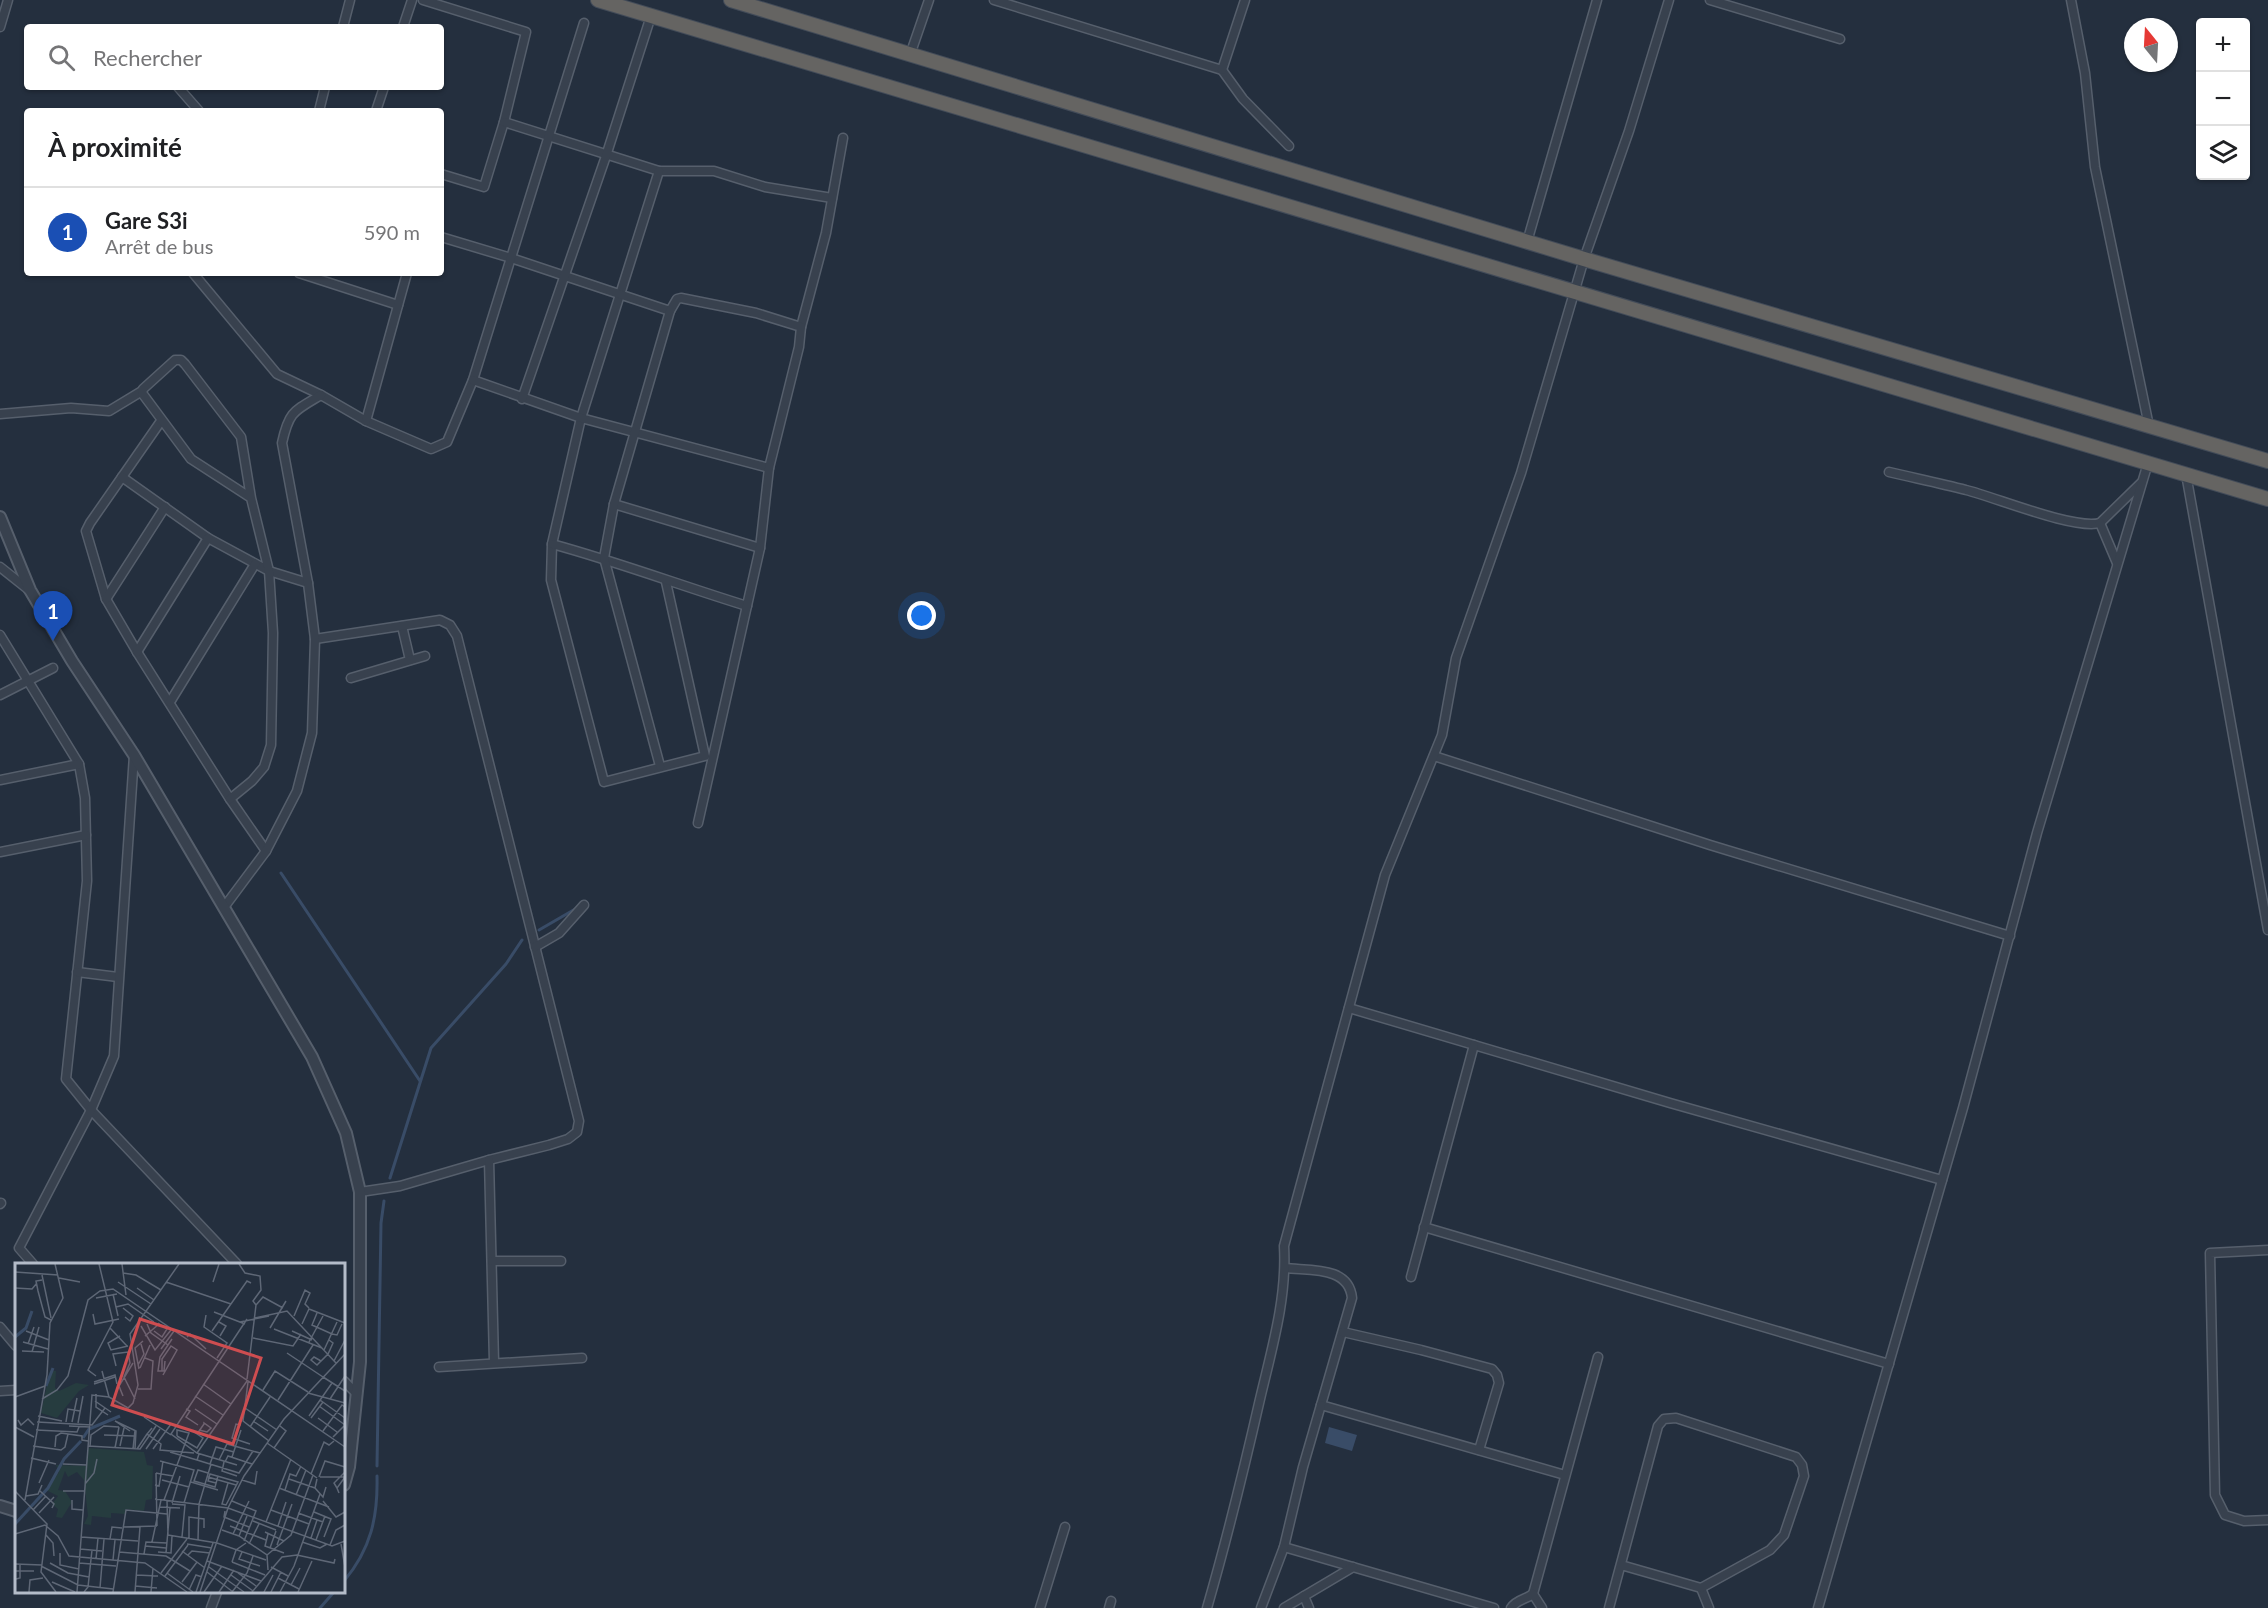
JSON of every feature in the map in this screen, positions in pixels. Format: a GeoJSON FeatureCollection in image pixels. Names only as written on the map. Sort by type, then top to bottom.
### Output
{"type":"FeatureCollection","features":[{"type":"Feature","properties":{"kind":"highway"},"geometry":{"type":"LineString","coordinates":[[598,0],[2268,499]]}},
{"type":"Feature","properties":{"kind":"highway"},"geometry":{"type":"LineString","coordinates":[[731,0],[1527,242],[2268,461]]}},
{"type":"Feature","properties":{"kind":"street"},"geometry":{"type":"LineString","coordinates":[[0,27],[8,0]]}},
{"type":"Feature","properties":{"kind":"street"},"geometry":{"type":"LineString","coordinates":[[344,24],[350,0]]}},
{"type":"Feature","properties":{"kind":"street"},"geometry":{"type":"LineString","coordinates":[[404,24],[412,0]]}},
{"type":"Feature","properties":{"kind":"street"},"geometry":{"type":"LineString","coordinates":[[423,0],[526,32],[504,122],[484,187],[444,175]]}},
{"type":"Feature","properties":{"kind":"street"},"geometry":{"type":"LineString","coordinates":[[910,55],[929,0]]}},
{"type":"Feature","properties":{"kind":"street"},"geometry":{"type":"LineString","coordinates":[[994,0],[1222,70],[1243,99],[1289,146]]}},
{"type":"Feature","properties":{"kind":"street"},"geometry":{"type":"LineString","coordinates":[[1222,70],[1245,0]]}},
{"type":"Feature","properties":{"kind":"street"},"geometry":{"type":"LineString","coordinates":[[1527,242],[1597,0]]}},
{"type":"Feature","properties":{"kind":"street"},"geometry":{"type":"LineString","coordinates":[[1207,1608],[1232,1521],[1280,1314],[1285,1268],[1284,1246],[1385,875],[1442,735],[1456,658],[1521,473],[1584,259],[1629,131],[1669,0]]}},
{"type":"Feature","properties":{"kind":"street"},"geometry":{"type":"LineString","coordinates":[[1710,0],[1840,39]]}},
{"type":"Feature","properties":{"kind":"street"},"geometry":{"type":"LineString","coordinates":[[2071,0],[2085,73],[2095,167],[2149,426]]}},
{"type":"Feature","properties":{"kind":"street"},"geometry":{"type":"LineString","coordinates":[[522,399],[606,156],[651,16]]}},
{"type":"Feature","properties":{"kind":"street"},"geometry":{"type":"LineString","coordinates":[[195,276],[277,374],[321,395],[366,421],[431,449],[447,442],[473,380],[585,23]]}},
{"type":"Feature","properties":{"kind":"street"},"geometry":{"type":"LineString","coordinates":[[181,90],[196,108]]}},
{"type":"Feature","properties":{"kind":"street"},"geometry":{"type":"LineString","coordinates":[[320,108],[325,90]]}},
{"type":"Feature","properties":{"kind":"street"},"geometry":{"type":"LineString","coordinates":[[377,108],[383,90]]}},
{"type":"Feature","properties":{"kind":"street"},"geometry":{"type":"LineString","coordinates":[[504,122],[659,171],[714,171],[765,187],[832,198]]}},
{"type":"Feature","properties":{"kind":"street"},"geometry":{"type":"LineString","coordinates":[[698,823],[760,548],[769,468],[799,347],[801,327],[826,233],[843,138]]}},
{"type":"Feature","properties":{"kind":"street"},"geometry":{"type":"LineString","coordinates":[[659,171],[581,418],[552,544],[551,580],[604,782],[705,756],[666,582]]}},
{"type":"Feature","properties":{"kind":"street"},"geometry":{"type":"LineString","coordinates":[[444,238],[670,311]]}},
{"type":"Feature","properties":{"kind":"street"},"geometry":{"type":"LineString","coordinates":[[309,276],[398,305]]}},
{"type":"Feature","properties":{"kind":"street"},"geometry":{"type":"LineString","coordinates":[[366,421],[406,276]]}},
{"type":"Feature","properties":{"kind":"street"},"geometry":{"type":"LineString","coordinates":[[660,766],[604,558],[614,504],[670,311],[677,299],[681,298],[756,313],[801,327]]}},
{"type":"Feature","properties":{"kind":"street"},"geometry":{"type":"LineString","coordinates":[[0,414],[71,408],[109,411],[142,391],[175,360],[181,360],[241,438],[251,498],[269,571],[273,633],[271,745],[264,767],[252,782],[230,799]]}},
{"type":"Feature","properties":{"kind":"street"},"geometry":{"type":"LineString","coordinates":[[473,380],[581,418],[769,468]]}},
{"type":"Feature","properties":{"kind":"street"},"geometry":{"type":"LineString","coordinates":[[142,391],[161,421],[191,459],[251,498]]}},
{"type":"Feature","properties":{"kind":"street"},"geometry":{"type":"LineString","coordinates":[[225,906],[266,851],[297,791],[312,733],[315,639],[308,583],[282,442],[287,420],[297,409],[321,395]]}},
{"type":"Feature","properties":{"kind":"street"},"geometry":{"type":"LineString","coordinates":[[161,421],[86,531],[106,599],[230,799],[266,851]]}},
{"type":"Feature","properties":{"kind":"street"},"geometry":{"type":"LineString","coordinates":[[1818,1608],[1942,1180],[2037,833],[2148,463]]}},
{"type":"Feature","properties":{"kind":"street"},"geometry":{"type":"LineString","coordinates":[[1889,472],[1967,490],[2072,522],[2093,525],[2100,523],[2141,482]]}},
{"type":"Feature","properties":{"kind":"street"},"geometry":{"type":"LineString","coordinates":[[2186,474],[2268,928]]}},
{"type":"Feature","properties":{"kind":"street"},"geometry":{"type":"LineString","coordinates":[[122,477],[208,538],[269,571],[308,583]]}},
{"type":"Feature","properties":{"kind":"street"},"geometry":{"type":"LineString","coordinates":[[614,504],[760,548]]}},
{"type":"Feature","properties":{"kind":"street"},"geometry":{"type":"LineString","coordinates":[[106,599],[165,507]]}},
{"type":"Feature","properties":{"kind":"street"},"geometry":{"type":"LineString","coordinates":[[0,517],[30,590],[72,661],[134,755],[225,906],[312,1057],[346,1133],[360,1191],[360,1362],[350,1467],[345,1482]]}},
{"type":"Feature","properties":{"kind":"street"},"geometry":{"type":"LineString","coordinates":[[2100,523],[2117,563]]}},
{"type":"Feature","properties":{"kind":"street"},"geometry":{"type":"LineString","coordinates":[[137,652],[208,538]]}},
{"type":"Feature","properties":{"kind":"street"},"geometry":{"type":"LineString","coordinates":[[552,544],[604,558],[666,582],[747,606]]}},
{"type":"Feature","properties":{"kind":"street"},"geometry":{"type":"LineString","coordinates":[[170,702],[255,564]]}},
{"type":"Feature","properties":{"kind":"street"},"geometry":{"type":"LineString","coordinates":[[0,567],[30,590]]}},
{"type":"Feature","properties":{"kind":"street"},"geometry":{"type":"LineString","coordinates":[[315,639],[440,620],[450,625],[457,636],[579,1121],[577,1132],[568,1140],[400,1186],[360,1191]]}},
{"type":"Feature","properties":{"kind":"street"},"geometry":{"type":"LineString","coordinates":[[402,626],[410,660]]}},
{"type":"Feature","properties":{"kind":"street"},"geometry":{"type":"LineString","coordinates":[[0,634],[79,764],[85,798],[87,881],[66,1079],[91,1110],[236,1263]]}},
{"type":"Feature","properties":{"kind":"street"},"geometry":{"type":"LineString","coordinates":[[351,678],[425,656]]}},
{"type":"Feature","properties":{"kind":"street"},"geometry":{"type":"LineString","coordinates":[[0,695],[53,668]]}},
{"type":"Feature","properties":{"kind":"street"},"geometry":{"type":"LineString","coordinates":[[32,1263],[19,1248],[91,1110],[114,1056],[134,755]]}},
{"type":"Feature","properties":{"kind":"street"},"geometry":{"type":"LineString","coordinates":[[1434,756],[1710,845],[2010,936]]}},
{"type":"Feature","properties":{"kind":"street"},"geometry":{"type":"LineString","coordinates":[[0,780],[79,764]]}},
{"type":"Feature","properties":{"kind":"street"},"geometry":{"type":"LineString","coordinates":[[0,852],[86,835]]}},
{"type":"Feature","properties":{"kind":"street"},"geometry":{"type":"LineString","coordinates":[[535,947],[559,933],[584,905]]}},
{"type":"Feature","properties":{"kind":"street"},"geometry":{"type":"LineString","coordinates":[[77,972],[118,977]]}},
{"type":"Feature","properties":{"kind":"street"},"geometry":{"type":"LineString","coordinates":[[1349,1008],[1670,1103],[1942,1180]]}},
{"type":"Feature","properties":{"kind":"street"},"geometry":{"type":"LineString","coordinates":[[1411,1278],[1474,1045]]}},
{"type":"Feature","properties":{"kind":"street"},"geometry":{"type":"LineString","coordinates":[[489,1160],[494,1362]]}},
{"type":"Feature","properties":{"kind":"street"},"geometry":{"type":"LineString","coordinates":[[1424,1227],[1889,1364]]}},
{"type":"Feature","properties":{"kind":"street"},"geometry":{"type":"LineString","coordinates":[[2268,1250],[2210,1253],[2215,1495],[2225,1515],[2244,1521],[2268,1520]]}},
{"type":"Feature","properties":{"kind":"street"},"geometry":{"type":"LineString","coordinates":[[492,1261],[561,1261]]}},
{"type":"Feature","properties":{"kind":"street"},"geometry":{"type":"LineString","coordinates":[[1261,1608],[1284,1547],[1303,1467],[1352,1298],[1347,1281],[1333,1273],[1285,1268]]}},
{"type":"Feature","properties":{"kind":"street"},"geometry":{"type":"LineString","coordinates":[[0,1327],[15,1345]]}},
{"type":"Feature","properties":{"kind":"street"},"geometry":{"type":"LineString","coordinates":[[1343,1332],[1492,1369],[1499,1383],[1479,1450]]}},
{"type":"Feature","properties":{"kind":"street"},"geometry":{"type":"LineString","coordinates":[[1511,1608],[1518,1600],[1533,1594],[1598,1357]]}},
{"type":"Feature","properties":{"kind":"street"},"geometry":{"type":"LineString","coordinates":[[439,1367],[582,1358]]}},
{"type":"Feature","properties":{"kind":"street"},"geometry":{"type":"LineString","coordinates":[[345,1382],[357,1394]]}},
{"type":"Feature","properties":{"kind":"street"},"geometry":{"type":"LineString","coordinates":[[0,1391],[15,1390]]}},
{"type":"Feature","properties":{"kind":"street"},"geometry":{"type":"LineString","coordinates":[[1321,1405],[1565,1475]]}},
{"type":"Feature","properties":{"kind":"street"},"geometry":{"type":"LineString","coordinates":[[1609,1608],[1658,1426],[1664,1419],[1676,1418],[1796,1457],[1802,1465],[1804,1476],[1784,1535],[1770,1550],[1701,1588],[1621,1565]]}},
{"type":"Feature","properties":{"kind":"street"},"geometry":{"type":"LineString","coordinates":[[0,1506],[15,1511]]}},
{"type":"Feature","properties":{"kind":"street"},"geometry":{"type":"LineString","coordinates":[[1040,1608],[1065,1527]]}},
{"type":"Feature","properties":{"kind":"street"},"geometry":{"type":"LineString","coordinates":[[1284,1547],[1494,1608]]}},
{"type":"Feature","properties":{"kind":"street"},"geometry":{"type":"LineString","coordinates":[[1284,1608],[1353,1567]]}},
{"type":"Feature","properties":{"kind":"street"},"geometry":{"type":"LineString","coordinates":[[1701,1588],[1709,1608]]}},
{"type":"Feature","properties":{"kind":"street"},"geometry":{"type":"LineString","coordinates":[[211,1608],[217,1593]]}},
{"type":"Feature","properties":{"kind":"street"},"geometry":{"type":"LineString","coordinates":[[1533,1594],[1542,1608]]}},
{"type":"Feature","properties":{"kind":"street"},"geometry":{"type":"LineString","coordinates":[[1304,1596],[1310,1608]]}},
{"type":"Feature","properties":{"kind":"water"},"geometry":{"type":"Polygon","coordinates":[[[1329,1427],[1357,1435],[1352,1451],[1325,1443],[1329,1427]]]}},
{"type":"Feature","properties":{"kind":"waterway"},"geometry":{"type":"LineString","coordinates":[[281,873],[420,1081]]}},
{"type":"Feature","properties":{"kind":"waterway"},"geometry":{"type":"LineString","coordinates":[[539,930],[577,908]]}},
{"type":"Feature","properties":{"kind":"waterway"},"geometry":{"type":"LineString","coordinates":[[390,1178],[431,1048],[506,964],[522,940]]}},
{"type":"Feature","properties":{"kind":"waterway"},"geometry":{"type":"LineString","coordinates":[[377,1466],[381,1223],[384,1201]]}},
{"type":"Feature","properties":{"kind":"waterway"},"geometry":{"type":"LineString","coordinates":[[345,1580],[367,1545],[374,1519],[377,1476]]}},
{"type":"Feature","properties":{"kind":"waterway"},"geometry":{"type":"LineString","coordinates":[[320,1608],[333,1593]]}},
{"type":"Feature","properties":{"kind":"place","name":"Gare S3i"},"geometry":{"type":"Point","coordinates":[53,641]}}]}
